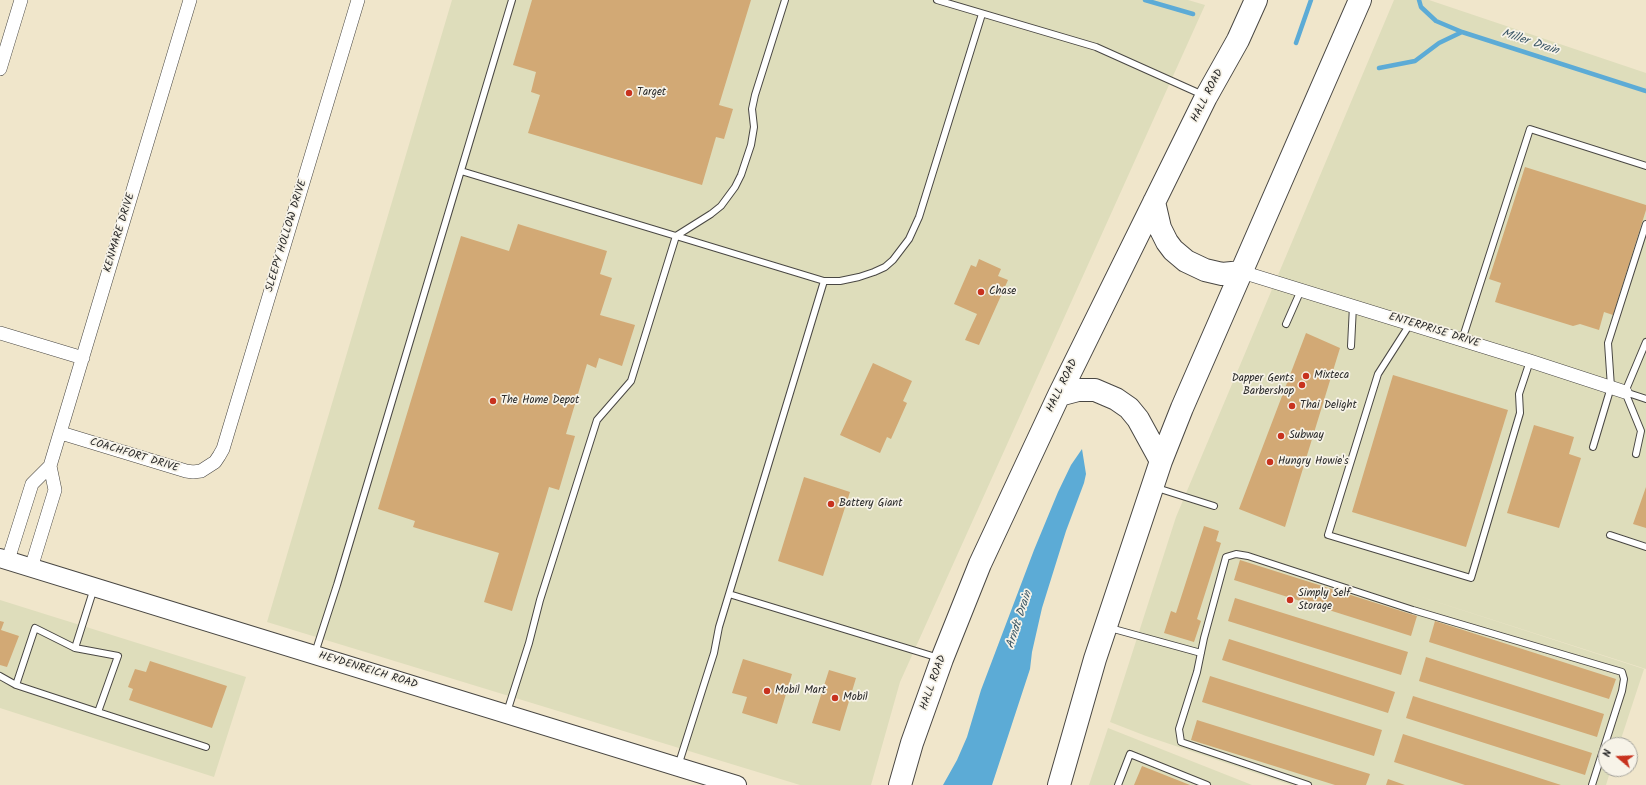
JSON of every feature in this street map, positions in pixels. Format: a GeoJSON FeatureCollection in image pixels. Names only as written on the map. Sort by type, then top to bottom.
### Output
{"type":"FeatureCollection","features":[{"type":"Feature","properties":{"kind":"highway","name":"HALL ROAD"},"geometry":{"type":"LineString","coordinates":[[900,785],[912,743],[942,659],[980,564],[1059,395],[1206,97],[1238,40],[1256,0]]}},
{"type":"Feature","properties":{"kind":"highway"},"geometry":{"type":"LineString","coordinates":[[1059,785],[1106,627],[1161,461],[1182,408],[1360,0]]}},
{"type":"Feature","properties":{"kind":"highway"},"geometry":{"type":"LineString","coordinates":[[1154,202],[1160,228],[1167,242],[1173,250],[1186,261],[1205,270],[1222,274],[1242,272]]}},
{"type":"Feature","properties":{"kind":"highway"},"geometry":{"type":"LineString","coordinates":[[1059,395],[1078,390],[1094,390],[1116,399],[1129,408],[1138,420],[1161,461]]}},
{"type":"Feature","properties":{"kind":"street"},"geometry":{"type":"LineString","coordinates":[[0,69],[21,0]]}},
{"type":"Feature","properties":{"kind":"street","name":"KENMARE DRIVE"},"geometry":{"type":"LineString","coordinates":[[4,559],[32,484],[50,466],[61,433],[190,0]]}},
{"type":"Feature","properties":{"kind":"street","name":"SLEEPY HOLLOW DRIVE"},"geometry":{"type":"LineString","coordinates":[[208,467],[215,462],[223,449],[358,0]]}},
{"type":"Feature","properties":{"kind":"street","name":"ENTERPRISE DRIVE"},"geometry":{"type":"LineString","coordinates":[[1242,272],[1625,392]]}},
{"type":"Feature","properties":{"kind":"street"},"geometry":{"type":"LineString","coordinates":[[0,333],[83,358]]}},
{"type":"Feature","properties":{"kind":"street","name":"COACHFORT DRIVE"},"geometry":{"type":"LineString","coordinates":[[61,433],[186,471],[193,472],[208,467]]}},
{"type":"Feature","properties":{"kind":"street"},"geometry":{"type":"LineString","coordinates":[[31,568],[55,490],[50,466]]}},
{"type":"Feature","properties":{"kind":"street","name":"HEYDENREICH ROAD"},"geometry":{"type":"LineString","coordinates":[[4,559],[737,785]]}},
{"type":"Feature","properties":{"kind":"lane"},"geometry":{"type":"LineString","coordinates":[[314,654],[337,585],[512,0]]}},
{"type":"Feature","properties":{"kind":"lane"},"geometry":{"type":"LineString","coordinates":[[506,714],[540,600],[597,420],[631,381],[676,236],[712,214],[721,206],[735,187],[741,175],[753,133],[752,108],[755,95],[785,0]]}},
{"type":"Feature","properties":{"kind":"lane"},"geometry":{"type":"LineString","coordinates":[[937,0],[1096,47],[1206,97]]}},
{"type":"Feature","properties":{"kind":"lane"},"geometry":{"type":"LineString","coordinates":[[461,171],[824,281],[840,281],[859,277],[885,267],[893,260],[909,239],[919,217],[982,14]]}},
{"type":"Feature","properties":{"kind":"lane"},"geometry":{"type":"LineString","coordinates":[[1462,340],[1530,129],[1646,166]]}},
{"type":"Feature","properties":{"kind":"lane"},"geometry":{"type":"LineString","coordinates":[[1594,447],[1610,387],[1608,343],[1646,224]]}},
{"type":"Feature","properties":{"kind":"lane"},"geometry":{"type":"LineString","coordinates":[[678,768],[714,653],[719,627],[824,281]]}},
{"type":"Feature","properties":{"kind":"lane"},"geometry":{"type":"LineString","coordinates":[[1286,324],[1301,290]]}},
{"type":"Feature","properties":{"kind":"lane"},"geometry":{"type":"LineString","coordinates":[[1351,346],[1354,306]]}},
{"type":"Feature","properties":{"kind":"lane"},"geometry":{"type":"LineString","coordinates":[[1410,324],[1378,374],[1328,535],[1471,578],[1520,414],[1519,394],[1530,361]]}},
{"type":"Feature","properties":{"kind":"lane"},"geometry":{"type":"LineString","coordinates":[[1636,454],[1640,431],[1625,392],[1646,342]]}},
{"type":"Feature","properties":{"kind":"lane"},"geometry":{"type":"LineString","coordinates":[[1625,392],[1646,399]]}},
{"type":"Feature","properties":{"kind":"lane"},"geometry":{"type":"LineString","coordinates":[[1152,486],[1214,506]]}},
{"type":"Feature","properties":{"kind":"lane"},"geometry":{"type":"LineString","coordinates":[[1610,535],[1646,547]]}},
{"type":"Feature","properties":{"kind":"lane"},"geometry":{"type":"LineString","coordinates":[[1308,785],[1181,742],[1179,729],[1197,672],[1226,557],[1236,554],[1248,556],[1413,610],[1622,672],[1624,679],[1622,691],[1592,785]]}},
{"type":"Feature","properties":{"kind":"lane"},"geometry":{"type":"LineString","coordinates":[[75,648],[94,587]]}},
{"type":"Feature","properties":{"kind":"lane"},"geometry":{"type":"LineString","coordinates":[[729,594],[942,659]]}},
{"type":"Feature","properties":{"kind":"lane"},"geometry":{"type":"LineString","coordinates":[[1106,627],[1201,653]]}},
{"type":"Feature","properties":{"kind":"lane"},"geometry":{"type":"LineString","coordinates":[[16,685],[35,628],[75,648],[118,656],[98,712]]}},
{"type":"Feature","properties":{"kind":"lane"},"geometry":{"type":"LineString","coordinates":[[0,676],[16,685],[206,746]]}},
{"type":"Feature","properties":{"kind":"lane"},"geometry":{"type":"LineString","coordinates":[[1118,785],[1130,754],[1207,785]]}},
{"type":"Feature","properties":{"kind":"shaded area"},"geometry":{"type":"Polygon","coordinates":[[[452,0],[1188,0],[1205,5],[900,682],[871,785],[800,785],[267,622],[452,0]]]}},
{"type":"Feature","properties":{"kind":"shaded area"},"geometry":{"type":"Polygon","coordinates":[[[1394,0],[1429,0],[1646,73],[1646,669],[1406,592],[1644,669],[1622,737],[1598,737],[1598,777],[1608,777],[1606,785],[1291,785],[1146,736],[1110,722],[1176,517],[1394,0]]]}},
{"type":"Feature","properties":{"kind":"shaded area"},"geometry":{"type":"Polygon","coordinates":[[[0,600],[246,677],[214,777],[0,708],[0,600]]]}},
{"type":"Feature","properties":{"kind":"shaded area"},"geometry":{"type":"Polygon","coordinates":[[[1108,728],[1252,785],[1089,785],[1108,728]]]}},
{"type":"Feature","properties":{"kind":"water"},"geometry":{"type":"Polygon","coordinates":[[[1082,449],[1086,474],[1084,483],[1066,531],[1042,608],[1032,652],[1030,669],[992,785],[943,785],[957,760],[967,737],[981,690],[1034,550],[1058,492],[1071,465],[1082,449]]]}},
{"type":"Feature","properties":{"kind":"building","name":"Target"},"geometry":{"type":"Polygon","coordinates":[[[532,0],[751,0],[719,105],[733,109],[724,139],[716,137],[702,185],[528,133],[540,95],[531,92],[536,72],[513,65],[532,0]]]}},
{"type":"Feature","properties":{"kind":"building"},"geometry":{"type":"Polygon","coordinates":[[[1525,167],[1646,205],[1646,210],[1613,315],[1604,312],[1599,330],[1580,324],[1573,326],[1495,302],[1501,283],[1489,279],[1525,167]]]}},
{"type":"Feature","properties":{"kind":"building","name":"The Home Depot"},"geometry":{"type":"Polygon","coordinates":[[[518,224],[607,251],[600,274],[612,278],[600,315],[635,325],[622,366],[599,358],[596,368],[587,364],[566,434],[575,436],[559,490],[549,487],[512,611],[484,602],[499,553],[413,527],[415,521],[378,509],[461,236],[509,251],[518,224]]]}},
{"type":"Feature","properties":{"kind":"building","name":"Chase"},"geometry":{"type":"Polygon","coordinates":[[[979,259],[1001,269],[998,276],[1008,280],[979,345],[965,340],[977,314],[954,304],[971,265],[976,267],[979,259]]]}},
{"type":"Feature","properties":{"kind":"building"},"geometry":{"type":"Polygon","coordinates":[[[1306,333],[1340,348],[1285,527],[1239,509],[1306,333]]]}},
{"type":"Feature","properties":{"kind":"building"},"geometry":{"type":"Polygon","coordinates":[[[873,363],[912,381],[903,401],[907,403],[891,439],[887,437],[880,453],[840,435],[873,363]]]}},
{"type":"Feature","properties":{"kind":"building"},"geometry":{"type":"Polygon","coordinates":[[[1393,375],[1508,410],[1466,547],[1352,512],[1393,375]]]}},
{"type":"Feature","properties":{"kind":"building"},"geometry":{"type":"Polygon","coordinates":[[[1534,425],[1574,437],[1569,454],[1581,458],[1559,528],[1507,513],[1534,425]]]}},
{"type":"Feature","properties":{"kind":"building"},"geometry":{"type":"Polygon","coordinates":[[[804,477],[850,492],[823,576],[778,561],[804,477]]]}},
{"type":"Feature","properties":{"kind":"building"},"geometry":{"type":"Polygon","coordinates":[[[1646,487],[1646,528],[1633,524],[1646,487]]]}},
{"type":"Feature","properties":{"kind":"building"},"geometry":{"type":"Polygon","coordinates":[[[1204,526],[1219,531],[1216,541],[1221,543],[1197,619],[1201,621],[1194,642],[1164,633],[1171,611],[1176,613],[1204,526]]]}},
{"type":"Feature","properties":{"kind":"building"},"geometry":{"type":"Polygon","coordinates":[[[1240,560],[1417,616],[1411,636],[1234,580],[1240,560]]]}},
{"type":"Feature","properties":{"kind":"building"},"geometry":{"type":"Polygon","coordinates":[[[1235,598],[1408,652],[1401,675],[1228,621],[1235,598]]]}},
{"type":"Feature","properties":{"kind":"building"},"geometry":{"type":"Polygon","coordinates":[[[0,621],[4,622],[1,630],[19,636],[7,667],[0,665],[0,621]]]}},
{"type":"Feature","properties":{"kind":"building"},"geometry":{"type":"Polygon","coordinates":[[[1435,621],[1616,679],[1609,699],[1429,642],[1435,621]]]}},
{"type":"Feature","properties":{"kind":"building"},"geometry":{"type":"Polygon","coordinates":[[[1229,639],[1395,692],[1388,713],[1222,660],[1229,639]]]}},
{"type":"Feature","properties":{"kind":"building"},"geometry":{"type":"Polygon","coordinates":[[[1426,657],[1604,714],[1597,737],[1419,681],[1426,657]]]}},
{"type":"Feature","properties":{"kind":"building"},"geometry":{"type":"Polygon","coordinates":[[[743,659],[792,674],[777,724],[742,713],[747,697],[732,693],[743,659]]]}},
{"type":"Feature","properties":{"kind":"building"},"geometry":{"type":"Polygon","coordinates":[[[150,661],[227,686],[212,728],[129,700],[133,689],[128,687],[135,669],[146,672],[150,661]]]}},
{"type":"Feature","properties":{"kind":"building"},"geometry":{"type":"Polygon","coordinates":[[[829,670],[856,678],[840,731],[812,723],[829,670]]]}},
{"type":"Feature","properties":{"kind":"building"},"geometry":{"type":"Polygon","coordinates":[[[1210,676],[1382,730],[1374,756],[1202,702],[1210,676]]]}},
{"type":"Feature","properties":{"kind":"building"},"geometry":{"type":"Polygon","coordinates":[[[1413,696],[1592,753],[1585,775],[1406,718],[1413,696]]]}},
{"type":"Feature","properties":{"kind":"building"},"geometry":{"type":"Polygon","coordinates":[[[1197,720],[1370,774],[1366,785],[1335,785],[1191,740],[1197,720]]]}},
{"type":"Feature","properties":{"kind":"building"},"geometry":{"type":"Polygon","coordinates":[[[1403,734],[1561,785],[1465,785],[1394,762],[1403,734]]]}},
{"type":"Feature","properties":{"kind":"building"},"geometry":{"type":"Polygon","coordinates":[[[1142,766],[1190,785],[1134,785],[1142,766]]]}},
{"type":"Feature","properties":{"kind":"building"},"geometry":{"type":"Polygon","coordinates":[[[1388,779],[1405,785],[1386,785],[1388,779]]]}},
{"type":"Feature","properties":{"kind":"waterway","name":"Arndt Drain"},"geometry":{"type":"LineString","coordinates":[[1145,0],[1193,14]]}},
{"type":"Feature","properties":{"kind":"waterway"},"geometry":{"type":"LineString","coordinates":[[1296,43],[1311,0]]}},
{"type":"Feature","properties":{"kind":"waterway","name":"Miller Drain"},"geometry":{"type":"LineString","coordinates":[[1419,0],[1421,7],[1436,21],[1462,32],[1646,91]]}},
{"type":"Feature","properties":{"kind":"waterway","name":"Arndt Drain"},"geometry":{"type":"LineString","coordinates":[[1379,68],[1415,61],[1439,43],[1462,32]]}},
{"type":"Feature","properties":{"kind":"place","name":"Target"},"geometry":{"type":"Point","coordinates":[629,93]}},
{"type":"Feature","properties":{"kind":"place","name":"Chase"},"geometry":{"type":"Point","coordinates":[981,292]}},
{"type":"Feature","properties":{"kind":"place","name":"Mixteca"},"geometry":{"type":"Point","coordinates":[1306,376]}},
{"type":"Feature","properties":{"kind":"place","name":"Dapper Gents Barbershop"},"geometry":{"type":"Point","coordinates":[1302,385]}},
{"type":"Feature","properties":{"kind":"place","name":"The Home Depot"},"geometry":{"type":"Point","coordinates":[493,401]}},
{"type":"Feature","properties":{"kind":"place","name":"Thai Delight"},"geometry":{"type":"Point","coordinates":[1292,406]}},
{"type":"Feature","properties":{"kind":"place","name":"Subway"},"geometry":{"type":"Point","coordinates":[1281,436]}},
{"type":"Feature","properties":{"kind":"place","name":"Hungry Howie's"},"geometry":{"type":"Point","coordinates":[1270,462]}},
{"type":"Feature","properties":{"kind":"place","name":"Battery Giant"},"geometry":{"type":"Point","coordinates":[831,504]}},
{"type":"Feature","properties":{"kind":"place","name":"Simply Self Storage"},"geometry":{"type":"Point","coordinates":[1290,600]}},
{"type":"Feature","properties":{"kind":"place","name":"Mobil Mart"},"geometry":{"type":"Point","coordinates":[767,691]}},
{"type":"Feature","properties":{"kind":"place","name":"Mobil"},"geometry":{"type":"Point","coordinates":[835,698]}}]}
